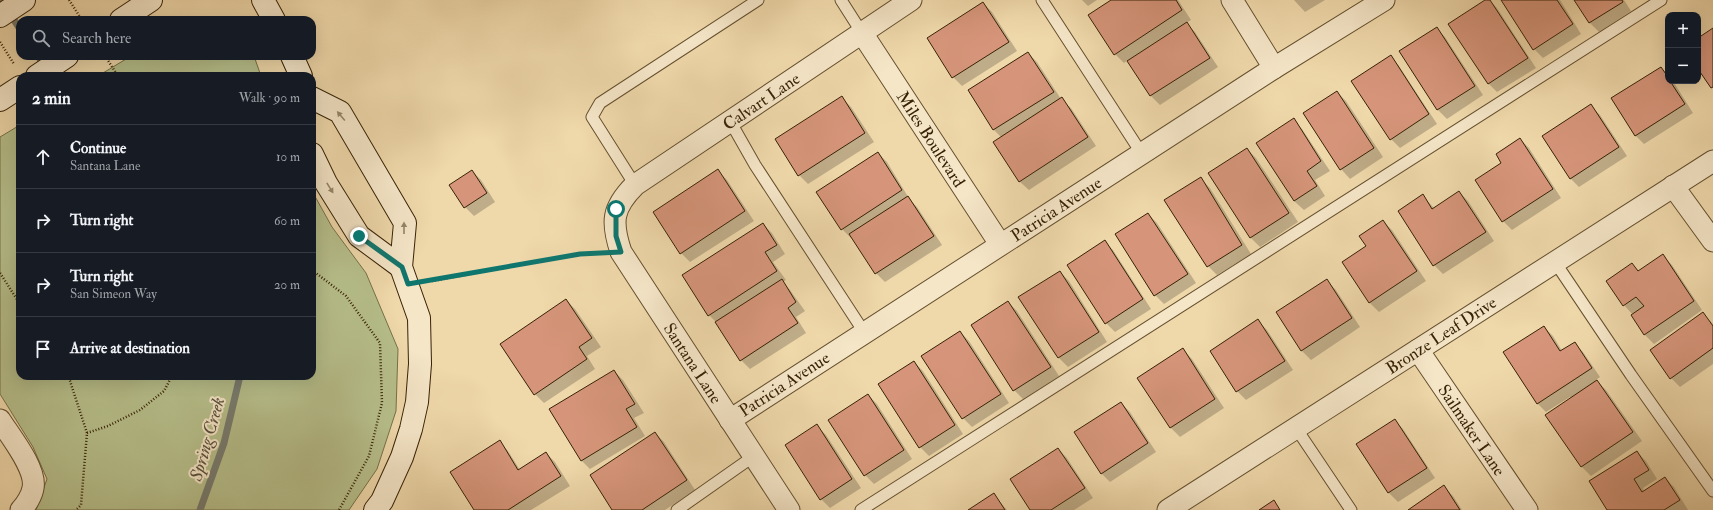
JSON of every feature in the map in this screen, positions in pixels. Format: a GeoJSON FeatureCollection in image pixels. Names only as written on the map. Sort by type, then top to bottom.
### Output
{"type":"FeatureCollection","features":[{"type":"Feature","properties":{"kind":"street"},"geometry":{"type":"LineString","coordinates":[[0,16],[24,0]]}},
{"type":"Feature","properties":{"kind":"street"},"geometry":{"type":"LineString","coordinates":[[126,16],[150,0]]}},
{"type":"Feature","properties":{"kind":"street"},"geometry":{"type":"LineString","coordinates":[[263,0],[272,16]]}},
{"type":"Feature","properties":{"kind":"street","name":"Calvart Lane"},"geometry":{"type":"LineString","coordinates":[[616,209],[623,197],[635,185],[911,0]]}},
{"type":"Feature","properties":{"kind":"street"},"geometry":{"type":"LineString","coordinates":[[1232,0],[1274,68]]}},
{"type":"Feature","properties":{"kind":"street","name":"Patricia Avenue"},"geometry":{"type":"LineString","coordinates":[[730,420],[1274,68],[1384,0]]}},
{"type":"Feature","properties":{"kind":"street","name":"Miles Boulevard"},"geometry":{"type":"LineString","coordinates":[[862,33],[1000,244]]}},
{"type":"Feature","properties":{"kind":"street"},"geometry":{"type":"LineString","coordinates":[[35,72],[59,60]]}},
{"type":"Feature","properties":{"kind":"street"},"geometry":{"type":"LineString","coordinates":[[294,60],[299,72]]}},
{"type":"Feature","properties":{"kind":"street"},"geometry":{"type":"LineString","coordinates":[[0,100],[16,85]]}},
{"type":"Feature","properties":{"kind":"street"},"geometry":{"type":"LineString","coordinates":[[316,100],[340,112],[405,222],[405,276],[419,318],[420,364],[417,402],[411,429],[402,457],[381,507]]}},
{"type":"Feature","properties":{"kind":"street","name":"Bronze Leaf Drive"},"geometry":{"type":"LineString","coordinates":[[1168,510],[1713,161]]}},
{"type":"Feature","properties":{"kind":"street"},"geometry":{"type":"LineString","coordinates":[[316,162],[326,183],[359,236],[405,276]]}},
{"type":"Feature","properties":{"kind":"street"},"geometry":{"type":"LineString","coordinates":[[1673,186],[1713,241]]}},
{"type":"Feature","properties":{"kind":"street","name":"Santana Lane"},"geometry":{"type":"LineString","coordinates":[[616,209],[616,236],[621,252],[789,510]]}},
{"type":"Feature","properties":{"kind":"street","name":"Sailmaker Lane"},"geometry":{"type":"LineString","coordinates":[[1418,350],[1527,510]]}},
{"type":"Feature","properties":{"kind":"street"},"geometry":{"type":"LineString","coordinates":[[0,420],[33,476],[33,488],[25,506],[21,510]]}},
{"type":"Feature","properties":{"kind":"lane"},"geometry":{"type":"LineString","coordinates":[[635,185],[592,117],[600,102],[758,0]]}},
{"type":"Feature","properties":{"kind":"lane"},"geometry":{"type":"LineString","coordinates":[[841,0],[862,33]]}},
{"type":"Feature","properties":{"kind":"lane"},"geometry":{"type":"LineString","coordinates":[[1042,0],[1142,154]]}},
{"type":"Feature","properties":{"kind":"lane"},"geometry":{"type":"LineString","coordinates":[[861,510],[1661,0]]}},
{"type":"Feature","properties":{"kind":"lane"},"geometry":{"type":"LineString","coordinates":[[730,121],[755,165],[864,332]]}},
{"type":"Feature","properties":{"kind":"lane"},"geometry":{"type":"LineString","coordinates":[[1555,262],[1631,375],[1713,491]]}},
{"type":"Feature","properties":{"kind":"lane"},"geometry":{"type":"LineString","coordinates":[[1296,428],[1351,510]]}},
{"type":"Feature","properties":{"kind":"lane"},"geometry":{"type":"LineString","coordinates":[[677,510],[754,456]]}},
{"type":"Feature","properties":{"kind":"path"},"geometry":{"type":"LineString","coordinates":[[69,0],[79,16]]}},
{"type":"Feature","properties":{"kind":"path"},"geometry":{"type":"LineString","coordinates":[[0,42],[21,72]]}},
{"type":"Feature","properties":{"kind":"path"},"geometry":{"type":"LineString","coordinates":[[108,60],[115,72]]}},
{"type":"Feature","properties":{"kind":"path"},"geometry":{"type":"LineString","coordinates":[[405,276],[580,254],[621,252]]}},
{"type":"Feature","properties":{"kind":"path"},"geometry":{"type":"LineString","coordinates":[[0,273],[16,298]]}},
{"type":"Feature","properties":{"kind":"path"},"geometry":{"type":"LineString","coordinates":[[316,273],[346,296],[380,343],[382,403],[369,456],[339,510]]}},
{"type":"Feature","properties":{"kind":"path"},"geometry":{"type":"LineString","coordinates":[[69,380],[87,433],[81,505],[76,510]]}},
{"type":"Feature","properties":{"kind":"path"},"geometry":{"type":"LineString","coordinates":[[87,433],[108,426],[140,410],[164,390],[170,380]]}},
{"type":"Feature","properties":{"kind":"green space"},"geometry":{"type":"Polygon","coordinates":[[[124,60],[255,60],[260,72],[105,72],[124,60]]]}},
{"type":"Feature","properties":{"kind":"green space"},"geometry":{"type":"Polygon","coordinates":[[[16,127],[16,380],[316,380],[316,198],[332,227],[366,273],[398,349],[396,411],[377,469],[349,510],[36,510],[47,479],[33,447],[0,394],[0,137],[16,127]]]}},
{"type":"Feature","properties":{"kind":"building"},"geometry":{"type":"Polygon","coordinates":[[[1111,0],[1176,0],[1182,10],[1114,55],[1088,15],[1111,0]]]}},
{"type":"Feature","properties":{"kind":"building"},"geometry":{"type":"Polygon","coordinates":[[[1485,0],[1490,0],[1528,58],[1488,84],[1448,24],[1485,0]]]}},
{"type":"Feature","properties":{"kind":"building"},"geometry":{"type":"Polygon","coordinates":[[[1501,0],[1557,0],[1573,24],[1533,50],[1501,0]]]}},
{"type":"Feature","properties":{"kind":"building"},"geometry":{"type":"Polygon","coordinates":[[[1574,0],[1622,0],[1623,2],[1589,23],[1574,0]]]}},
{"type":"Feature","properties":{"kind":"building"},"geometry":{"type":"Polygon","coordinates":[[[983,2],[1009,42],[952,78],[927,38],[983,2]]]}},
{"type":"Feature","properties":{"kind":"building"},"geometry":{"type":"Polygon","coordinates":[[[1187,22],[1210,58],[1150,96],[1127,61],[1187,22]]]}},
{"type":"Feature","properties":{"kind":"building"},"geometry":{"type":"Polygon","coordinates":[[[1437,27],[1475,86],[1437,110],[1399,51],[1437,27]]]}},
{"type":"Feature","properties":{"kind":"building"},"geometry":{"type":"Polygon","coordinates":[[[1713,28],[1713,87],[1711,88],[1701,73],[1701,36],[1713,28]]]}},
{"type":"Feature","properties":{"kind":"building"},"geometry":{"type":"Polygon","coordinates":[[[1028,52],[1054,92],[993,130],[968,90],[1028,52]]]}},
{"type":"Feature","properties":{"kind":"building"},"geometry":{"type":"Polygon","coordinates":[[[1391,55],[1429,114],[1390,140],[1351,81],[1391,55]]]}},
{"type":"Feature","properties":{"kind":"building"},"geometry":{"type":"Polygon","coordinates":[[[1661,67],[1665,73],[1665,84],[1672,84],[1685,104],[1635,136],[1611,98],[1661,67]]]}},
{"type":"Feature","properties":{"kind":"building"},"geometry":{"type":"Polygon","coordinates":[[[1337,91],[1374,148],[1340,170],[1303,113],[1337,91]]]}},
{"type":"Feature","properties":{"kind":"building"},"geometry":{"type":"Polygon","coordinates":[[[842,96],[865,133],[798,176],[775,139],[842,96]]]}},
{"type":"Feature","properties":{"kind":"building"},"geometry":{"type":"Polygon","coordinates":[[[1062,97],[1088,137],[1019,182],[993,142],[1062,97]]]}},
{"type":"Feature","properties":{"kind":"building"},"geometry":{"type":"Polygon","coordinates":[[[1591,104],[1619,147],[1570,179],[1542,136],[1591,104]]]}},
{"type":"Feature","properties":{"kind":"building"},"geometry":{"type":"Polygon","coordinates":[[[1294,118],[1321,161],[1307,171],[1317,186],[1294,201],[1256,143],[1294,118]]]}},
{"type":"Feature","properties":{"kind":"building"},"geometry":{"type":"Polygon","coordinates":[[[1520,138],[1553,189],[1502,222],[1475,180],[1501,163],[1496,154],[1520,138]]]}},
{"type":"Feature","properties":{"kind":"building"},"geometry":{"type":"Polygon","coordinates":[[[1247,148],[1289,213],[1250,238],[1208,173],[1247,148]]]}},
{"type":"Feature","properties":{"kind":"building"},"geometry":{"type":"Polygon","coordinates":[[[878,152],[902,190],[841,230],[816,192],[878,152]]]}},
{"type":"Feature","properties":{"kind":"building"},"geometry":{"type":"Polygon","coordinates":[[[718,169],[745,211],[680,254],[653,212],[718,169]]]}},
{"type":"Feature","properties":{"kind":"building"},"geometry":{"type":"Polygon","coordinates":[[[472,170],[487,193],[464,208],[449,185],[472,170]]]}},
{"type":"Feature","properties":{"kind":"building"},"geometry":{"type":"Polygon","coordinates":[[[1201,177],[1242,245],[1207,267],[1164,200],[1201,177]]]}},
{"type":"Feature","properties":{"kind":"building"},"geometry":{"type":"Polygon","coordinates":[[[1459,191],[1486,232],[1433,266],[1398,211],[1423,194],[1432,209],[1459,191]]]}},
{"type":"Feature","properties":{"kind":"building"},"geometry":{"type":"Polygon","coordinates":[[[908,196],[934,236],[875,274],[849,234],[908,196]]]}},
{"type":"Feature","properties":{"kind":"building"},"geometry":{"type":"Polygon","coordinates":[[[1148,213],[1188,274],[1154,296],[1115,234],[1148,213]]]}},
{"type":"Feature","properties":{"kind":"building"},"geometry":{"type":"Polygon","coordinates":[[[1383,220],[1417,271],[1369,303],[1342,262],[1366,246],[1359,236],[1383,220]]]}},
{"type":"Feature","properties":{"kind":"building"},"geometry":{"type":"Polygon","coordinates":[[[763,223],[777,245],[765,252],[777,271],[708,316],[682,275],[763,223]]]}},
{"type":"Feature","properties":{"kind":"building"},"geometry":{"type":"Polygon","coordinates":[[[1105,240],[1143,299],[1105,324],[1067,265],[1105,240]]]}},
{"type":"Feature","properties":{"kind":"building"},"geometry":{"type":"Polygon","coordinates":[[[1663,254],[1694,301],[1644,335],[1631,315],[1644,306],[1636,297],[1623,306],[1606,281],[1632,263],[1638,271],[1663,254]]]}},
{"type":"Feature","properties":{"kind":"building"},"geometry":{"type":"Polygon","coordinates":[[[1060,271],[1099,332],[1058,358],[1018,297],[1060,271]]]}},
{"type":"Feature","properties":{"kind":"building"},"geometry":{"type":"Polygon","coordinates":[[[782,279],[796,302],[788,308],[798,323],[740,361],[715,322],[782,279]]]}},
{"type":"Feature","properties":{"kind":"building"},"geometry":{"type":"Polygon","coordinates":[[[1327,279],[1352,318],[1301,351],[1276,312],[1327,279]]]}},
{"type":"Feature","properties":{"kind":"building"},"geometry":{"type":"Polygon","coordinates":[[[566,299],[592,338],[579,347],[587,359],[534,395],[500,344],[566,299]]]}},
{"type":"Feature","properties":{"kind":"building"},"geometry":{"type":"Polygon","coordinates":[[[1008,301],[1051,367],[1013,391],[971,325],[1008,301]]]}},
{"type":"Feature","properties":{"kind":"building"},"geometry":{"type":"Polygon","coordinates":[[[1703,312],[1713,326],[1713,348],[1670,379],[1650,350],[1703,312]]]}},
{"type":"Feature","properties":{"kind":"building"},"geometry":{"type":"Polygon","coordinates":[[[1258,319],[1285,361],[1236,392],[1210,351],[1258,319]]]}},
{"type":"Feature","properties":{"kind":"building"},"geometry":{"type":"Polygon","coordinates":[[[1544,326],[1560,351],[1575,342],[1592,368],[1537,404],[1503,352],[1544,326]]]}},
{"type":"Feature","properties":{"kind":"building"},"geometry":{"type":"Polygon","coordinates":[[[960,331],[1001,394],[962,419],[921,356],[960,331]]]}},
{"type":"Feature","properties":{"kind":"building"},"geometry":{"type":"Polygon","coordinates":[[[1183,348],[1215,399],[1170,428],[1137,378],[1183,348]]]}},
{"type":"Feature","properties":{"kind":"building"},"geometry":{"type":"Polygon","coordinates":[[[914,361],[955,425],[919,448],[878,384],[914,361]]]}},
{"type":"Feature","properties":{"kind":"building"},"geometry":{"type":"Polygon","coordinates":[[[614,370],[635,404],[626,409],[637,427],[581,461],[549,409],[614,370]]]}},
{"type":"Feature","properties":{"kind":"building"},"geometry":{"type":"Polygon","coordinates":[[[1597,380],[1633,432],[1581,467],[1545,415],[1597,380]]]}},
{"type":"Feature","properties":{"kind":"building"},"geometry":{"type":"Polygon","coordinates":[[[868,394],[904,450],[864,476],[828,420],[868,394]]]}},
{"type":"Feature","properties":{"kind":"building"},"geometry":{"type":"Polygon","coordinates":[[[1121,402],[1148,443],[1101,474],[1074,432],[1121,402]]]}},
{"type":"Feature","properties":{"kind":"building"},"geometry":{"type":"Polygon","coordinates":[[[1395,419],[1427,468],[1388,493],[1356,444],[1395,419]]]}},
{"type":"Feature","properties":{"kind":"building"},"geometry":{"type":"Polygon","coordinates":[[[817,424],[852,479],[820,500],[785,445],[817,424]]]}},
{"type":"Feature","properties":{"kind":"building"},"geometry":{"type":"Polygon","coordinates":[[[655,432],[687,480],[642,510],[612,510],[590,475],[655,432]]]}},
{"type":"Feature","properties":{"kind":"building"},"geometry":{"type":"Polygon","coordinates":[[[500,440],[518,470],[546,452],[561,476],[508,510],[474,510],[450,472],[500,440]]]}},
{"type":"Feature","properties":{"kind":"building"},"geometry":{"type":"Polygon","coordinates":[[[1058,448],[1085,488],[1051,510],[1030,510],[1010,479],[1058,448]]]}},
{"type":"Feature","properties":{"kind":"building"},"geometry":{"type":"Polygon","coordinates":[[[1637,451],[1649,470],[1634,479],[1642,492],[1665,477],[1680,500],[1664,510],[1607,510],[1589,481],[1637,451]]]}},
{"type":"Feature","properties":{"kind":"building"},"geometry":{"type":"Polygon","coordinates":[[[1444,485],[1460,510],[1408,510],[1444,485]]]}},
{"type":"Feature","properties":{"kind":"building"},"geometry":{"type":"Polygon","coordinates":[[[994,493],[1005,510],[968,510],[994,493]]]}},
{"type":"Feature","properties":{"kind":"building"},"geometry":{"type":"Polygon","coordinates":[[[1274,500],[1280,510],[1259,510],[1274,500]]]}},
{"type":"Feature","properties":{"kind":"waterway","name":"Spring Creek"},"geometry":{"type":"LineString","coordinates":[[1,0],[16,23]]}},
{"type":"Feature","properties":{"kind":"waterway","name":"Spring Creek"},"geometry":{"type":"LineString","coordinates":[[41,60],[46,68]]}},
{"type":"Feature","properties":{"kind":"waterway","name":"Spring Creek"},"geometry":{"type":"LineString","coordinates":[[200,510],[224,443],[239,380]]}},
{"type":"Feature","properties":{"kind":"route"},"geometry":{"type":"LineString","coordinates":[[359,236],[402,267],[408,284],[580,254],[621,252],[616,236],[616,209]]}}]}
